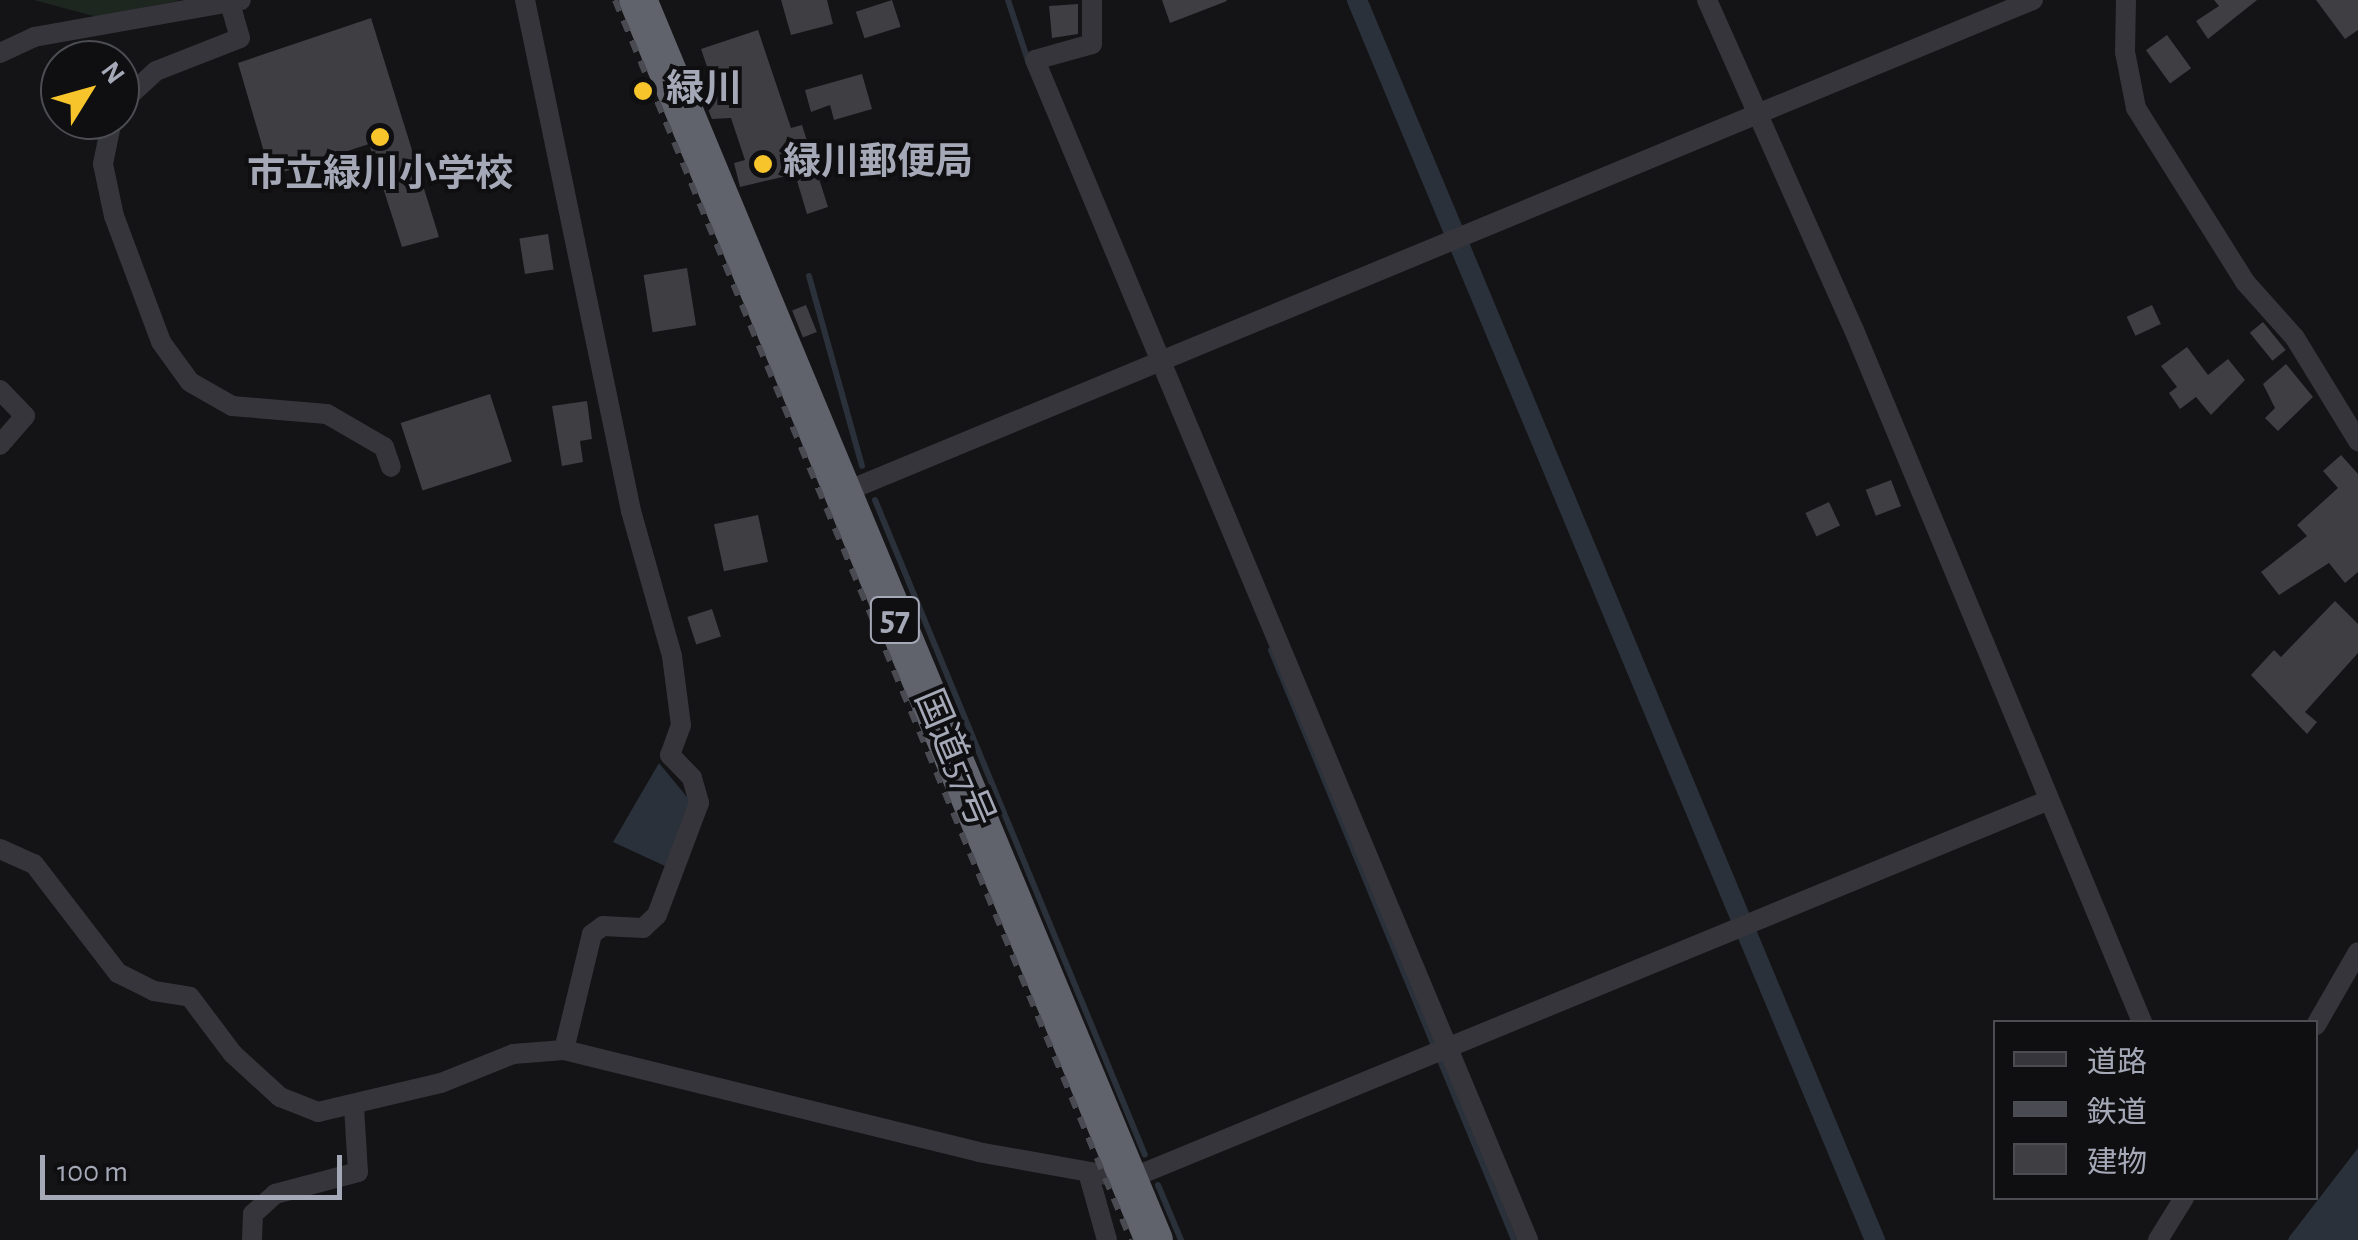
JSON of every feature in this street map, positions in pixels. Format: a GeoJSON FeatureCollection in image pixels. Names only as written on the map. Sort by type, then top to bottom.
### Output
{"type":"FeatureCollection","features":[{"type":"Feature","properties":{"kind":"highway","name":"国道57号"},"geometry":{"type":"LineString","coordinates":[[638,0],[1154,1240]]}},
{"type":"Feature","properties":{"kind":"street"},"geometry":{"type":"LineString","coordinates":[[524,0],[623,473],[672,656],[681,725],[670,755],[692,778],[699,803],[658,915],[643,928],[603,926],[592,934],[564,1050]]}},
{"type":"Feature","properties":{"kind":"street"},"geometry":{"type":"LineString","coordinates":[[1092,0],[1092,44],[1035,60],[1528,1240]]}},
{"type":"Feature","properties":{"kind":"street"},"geometry":{"type":"LineString","coordinates":[[1707,0],[1752,113],[1854,330],[2141,1020]]}},
{"type":"Feature","properties":{"kind":"street"},"geometry":{"type":"LineString","coordinates":[[842,493],[1752,113],[2034,0]]}},
{"type":"Feature","properties":{"kind":"street"},"geometry":{"type":"LineString","coordinates":[[2126,0],[2125,52],[2136,108],[2244,282],[2294,338],[2358,441]]}},
{"type":"Feature","properties":{"kind":"street"},"geometry":{"type":"LineString","coordinates":[[0,54],[34,37],[235,1],[240,38],[156,71],[140,86]]}},
{"type":"Feature","properties":{"kind":"street"},"geometry":{"type":"LineString","coordinates":[[108,140],[103,164],[114,216],[161,342],[190,382],[232,406],[327,414],[384,447],[392,467]]}},
{"type":"Feature","properties":{"kind":"street"},"geometry":{"type":"LineString","coordinates":[[0,390],[25,416],[0,445]]}},
{"type":"Feature","properties":{"kind":"street"},"geometry":{"type":"LineString","coordinates":[[0,849],[34,864],[118,973],[154,991],[190,997],[233,1054],[280,1097],[318,1112],[354,1107],[513,1054],[564,1050],[1089,1176],[1129,1179],[2049,800]]}},
{"type":"Feature","properties":{"kind":"street"},"geometry":{"type":"LineString","coordinates":[[2318,1022],[2358,952]]}},
{"type":"Feature","properties":{"kind":"street"},"geometry":{"type":"LineString","coordinates":[[252,1240],[254,1214],[274,1194],[358,1172],[354,1107]]}},
{"type":"Feature","properties":{"kind":"street"},"geometry":{"type":"LineString","coordinates":[[1089,1176],[1107,1240]]}},
{"type":"Feature","properties":{"kind":"street"},"geometry":{"type":"LineString","coordinates":[[2158,1240],[2183,1200]]}},
{"type":"Feature","properties":{"kind":"shaded area"},"geometry":{"type":"Polygon","coordinates":[[[34,0],[181,0],[97,17],[34,0]]]}},
{"type":"Feature","properties":{"kind":"shaded area"},"geometry":{"type":"Polygon","coordinates":[[[659,763],[692,803],[665,866],[613,842],[659,763]]]}},
{"type":"Feature","properties":{"kind":"shaded area"},"geometry":{"type":"Polygon","coordinates":[[[2358,1148],[2358,1240],[2288,1240],[2358,1148]]]}},
{"type":"Feature","properties":{"kind":"building"},"geometry":{"type":"Polygon","coordinates":[[[781,0],[827,0],[833,24],[791,35],[781,0]]]}},
{"type":"Feature","properties":{"kind":"building"},"geometry":{"type":"Polygon","coordinates":[[[892,0],[901,27],[865,38],[856,12],[892,0]]]}},
{"type":"Feature","properties":{"kind":"building"},"geometry":{"type":"Polygon","coordinates":[[[1162,0],[1226,0],[1227,1],[1170,23],[1162,0]]]}},
{"type":"Feature","properties":{"kind":"building"},"geometry":{"type":"Polygon","coordinates":[[[2214,0],[2257,0],[2208,39],[2196,21],[2219,6],[2214,0]]]}},
{"type":"Feature","properties":{"kind":"building"},"geometry":{"type":"Polygon","coordinates":[[[2316,0],[2358,0],[2358,30],[2345,39],[2316,0]]]}},
{"type":"Feature","properties":{"kind":"building"},"geometry":{"type":"Polygon","coordinates":[[[1078,4],[1078,34],[1052,38],[1049,6],[1078,4]]]}},
{"type":"Feature","properties":{"kind":"building"},"geometry":{"type":"Polygon","coordinates":[[[371,18],[439,237],[402,247],[369,144],[271,176],[238,63],[371,18]]]}},
{"type":"Feature","properties":{"kind":"building"},"geometry":{"type":"Polygon","coordinates":[[[758,30],[791,128],[802,125],[828,207],[807,214],[795,174],[740,187],[734,163],[745,160],[731,118],[712,119],[703,97],[716,93],[701,49],[758,30]]]}},
{"type":"Feature","properties":{"kind":"building"},"geometry":{"type":"Polygon","coordinates":[[[2167,35],[2191,68],[2170,83],[2146,50],[2167,35]]]}},
{"type":"Feature","properties":{"kind":"building"},"geometry":{"type":"Polygon","coordinates":[[[862,74],[872,109],[834,120],[830,105],[811,112],[805,90],[862,74]]]}},
{"type":"Feature","properties":{"kind":"building"},"geometry":{"type":"Polygon","coordinates":[[[548,234],[554,270],[525,274],[519,239],[548,234]]]}},
{"type":"Feature","properties":{"kind":"building"},"geometry":{"type":"Polygon","coordinates":[[[687,268],[696,325],[653,332],[644,275],[687,268]]]}},
{"type":"Feature","properties":{"kind":"building"},"geometry":{"type":"Polygon","coordinates":[[[806,305],[817,332],[803,338],[792,311],[806,305]]]}},
{"type":"Feature","properties":{"kind":"building"},"geometry":{"type":"Polygon","coordinates":[[[2152,305],[2161,324],[2135,336],[2127,317],[2152,305]]]}},
{"type":"Feature","properties":{"kind":"building"},"geometry":{"type":"Polygon","coordinates":[[[2263,322],[2286,350],[2272,361],[2250,333],[2263,322]]]}},
{"type":"Feature","properties":{"kind":"building"},"geometry":{"type":"Polygon","coordinates":[[[2187,347],[2208,375],[2228,359],[2245,380],[2211,415],[2196,397],[2180,409],[2169,393],[2177,387],[2161,366],[2187,347]]]}},
{"type":"Feature","properties":{"kind":"building"},"geometry":{"type":"Polygon","coordinates":[[[2286,364],[2313,397],[2278,431],[2265,418],[2275,408],[2263,384],[2286,364]]]}},
{"type":"Feature","properties":{"kind":"building"},"geometry":{"type":"Polygon","coordinates":[[[490,394],[512,462],[423,491],[401,423],[490,394]]]}},
{"type":"Feature","properties":{"kind":"building"},"geometry":{"type":"Polygon","coordinates":[[[587,401],[592,439],[580,441],[583,462],[562,466],[552,406],[587,401]]]}},
{"type":"Feature","properties":{"kind":"building"},"geometry":{"type":"Polygon","coordinates":[[[2341,455],[2358,474],[2358,572],[2345,583],[2329,563],[2279,595],[2261,572],[2307,536],[2297,525],[2338,488],[2323,471],[2341,455]]]}},
{"type":"Feature","properties":{"kind":"building"},"geometry":{"type":"Polygon","coordinates":[[[1891,480],[1901,506],[1876,516],[1866,490],[1891,480]]]}},
{"type":"Feature","properties":{"kind":"building"},"geometry":{"type":"Polygon","coordinates":[[[1829,502],[1840,526],[1816,537],[1805,513],[1829,502]]]}},
{"type":"Feature","properties":{"kind":"building"},"geometry":{"type":"Polygon","coordinates":[[[758,515],[768,562],[724,571],[714,524],[758,515]]]}},
{"type":"Feature","properties":{"kind":"building"},"geometry":{"type":"Polygon","coordinates":[[[2335,601],[2358,624],[2358,653],[2305,712],[2317,722],[2307,734],[2251,675],[2274,650],[2281,657],[2335,601]]]}},
{"type":"Feature","properties":{"kind":"building"},"geometry":{"type":"Polygon","coordinates":[[[712,609],[721,637],[696,645],[687,617],[712,609]]]}},
{"type":"Feature","properties":{"kind":"waterway"},"geometry":{"type":"LineString","coordinates":[[1008,0],[1028,61]]}},
{"type":"Feature","properties":{"kind":"waterway"},"geometry":{"type":"LineString","coordinates":[[1357,0],[1875,1240]]}},
{"type":"Feature","properties":{"kind":"waterway"},"geometry":{"type":"LineString","coordinates":[[809,276],[862,466]]}},
{"type":"Feature","properties":{"kind":"waterway"},"geometry":{"type":"LineString","coordinates":[[875,500],[1145,1155]]}},
{"type":"Feature","properties":{"kind":"waterway"},"geometry":{"type":"LineString","coordinates":[[1271,650],[1514,1240]]}},
{"type":"Feature","properties":{"kind":"waterway"},"geometry":{"type":"LineString","coordinates":[[1158,1185],[1181,1240]]}},
{"type":"Feature","properties":{"kind":"railway"},"geometry":{"type":"LineString","coordinates":[[615,0],[1131,1240]]}},
{"type":"Feature","properties":{"kind":"place","name":"緑川"},"geometry":{"type":"Point","coordinates":[643,91]}},
{"type":"Feature","properties":{"kind":"place","name":"市立緑川小学校"},"geometry":{"type":"Point","coordinates":[380,137]}},
{"type":"Feature","properties":{"kind":"place","name":"緑川郵便局"},"geometry":{"type":"Point","coordinates":[763,164]}}]}
